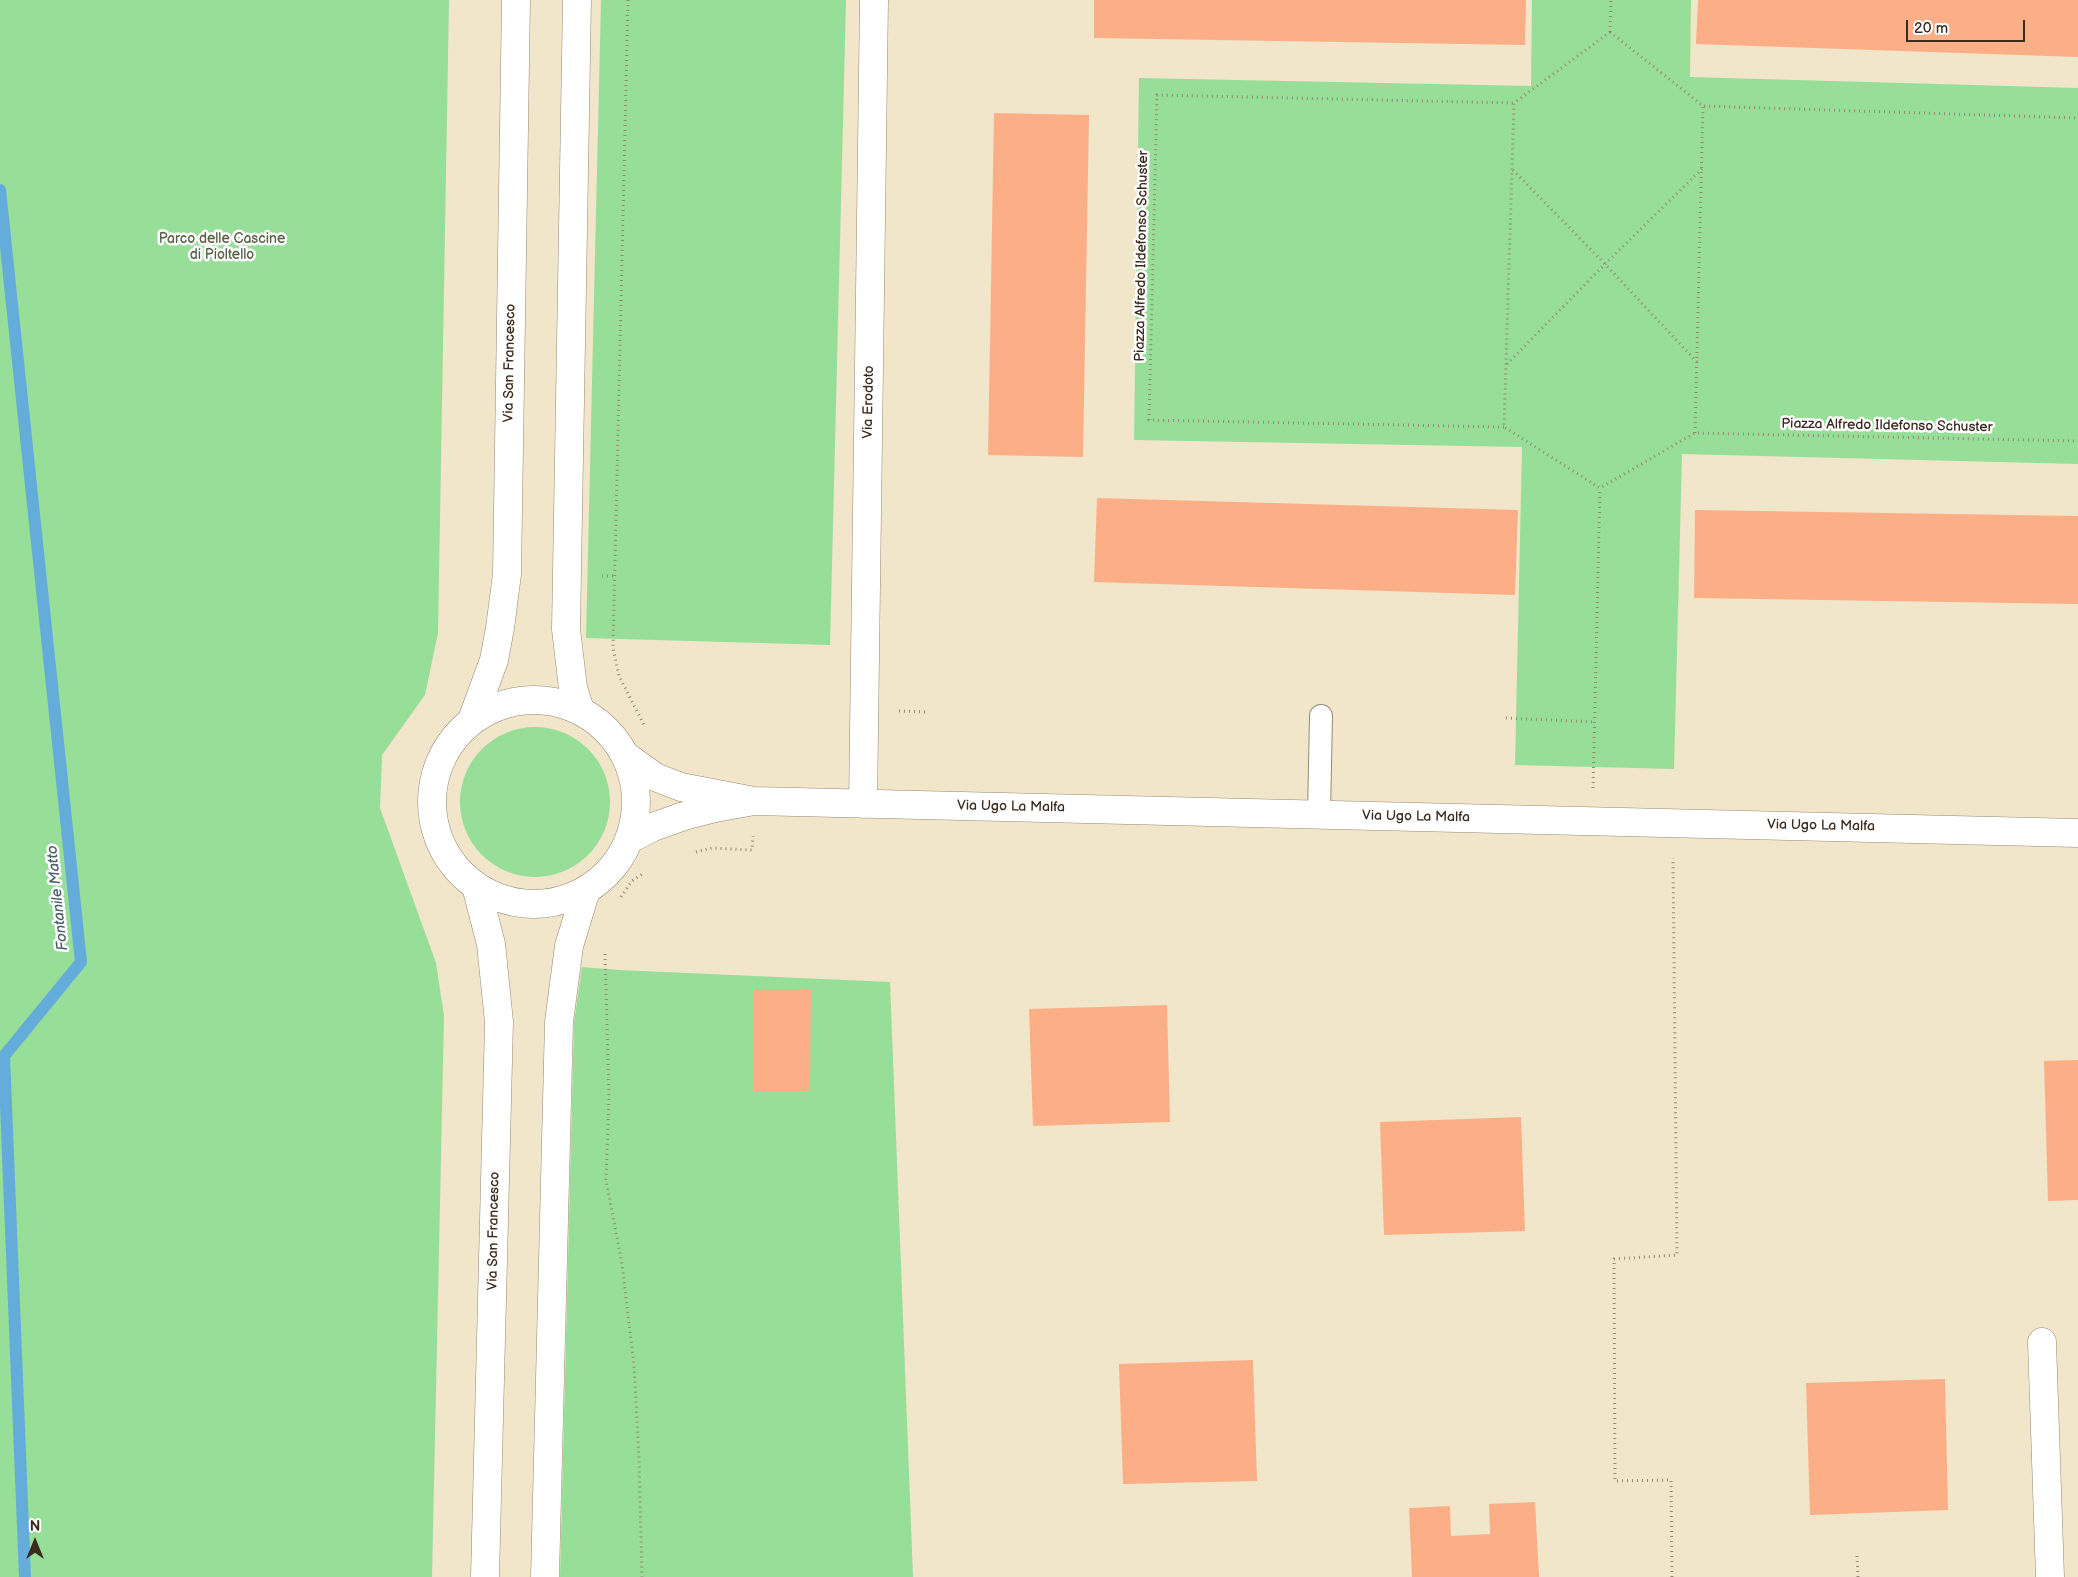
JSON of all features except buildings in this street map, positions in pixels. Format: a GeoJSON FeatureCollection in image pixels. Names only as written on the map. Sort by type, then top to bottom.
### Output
{"type":"FeatureCollection","features":[{"type":"Feature","properties":{"kind":"street","name":"Via San Francesco"},"geometry":{"type":"LineString","coordinates":[[472,720],[494,660],[500,628],[506,574],[516,0]]}},
{"type":"Feature","properties":{"kind":"street"},"geometry":{"type":"LineString","coordinates":[[577,0],[566,629],[572,688],[580,710]]}},
{"type":"Feature","properties":{"kind":"street","name":"Via Erodoto"},"geometry":{"type":"LineString","coordinates":[[864,804],[874,0]]}},
{"type":"Feature","properties":{"kind":"street"},"geometry":{"type":"LineString","coordinates":[[544,700],[563,703],[580,710],[599,722],[614,738],[626,756],[633,776],[637,798],[635,820],[630,839],[619,859],[602,878],[586,890],[565,900],[519,903],[497,897],[476,886],[458,870],[444,850],[435,828],[431,804],[434,780],[442,757],[454,737],[472,720],[488,710],[506,703],[544,700]]}},
{"type":"Feature","properties":{"kind":"street","name":"Via Ugo La Malfa"},"geometry":{"type":"LineString","coordinates":[[626,756],[655,776],[681,787],[754,801],[2078,833]]}},
{"type":"Feature","properties":{"kind":"street","name":"Via Ugo La Malfa"},"geometry":{"type":"LineString","coordinates":[[630,839],[653,827],[684,816],[754,801]]}},
{"type":"Feature","properties":{"kind":"street","name":"Via San Francesco"},"geometry":{"type":"LineString","coordinates":[[476,886],[491,944],[499,1022],[486,1577]]}},
{"type":"Feature","properties":{"kind":"street"},"geometry":{"type":"LineString","coordinates":[[545,1577],[559,1022],[569,946],[586,890]]}},
{"type":"Feature","properties":{"kind":"street"},"geometry":{"type":"LineString","coordinates":[[2042,1342],[2050,1577]]}},
{"type":"Feature","properties":{"kind":"lane"},"geometry":{"type":"LineString","coordinates":[[1318,815],[1321,716]]}},
{"type":"Feature","properties":{"kind":"path"},"geometry":{"type":"LineString","coordinates":[[1610,32],[1611,0]]}},
{"type":"Feature","properties":{"kind":"path"},"geometry":{"type":"LineString","coordinates":[[1600,488],[1504,428],[1514,103],[1610,32]]}},
{"type":"Feature","properties":{"kind":"path"},"geometry":{"type":"LineString","coordinates":[[1610,32],[1703,106],[2078,118]]}},
{"type":"Feature","properties":{"kind":"path","name":"Piazza Alfredo Ildefonso Schuster"},"geometry":{"type":"LineString","coordinates":[[1504,428],[1149,420],[1157,95],[1514,103]]}},
{"type":"Feature","properties":{"kind":"path"},"geometry":{"type":"LineString","coordinates":[[1600,488],[1696,433],[1703,106]]}},
{"type":"Feature","properties":{"kind":"path"},"geometry":{"type":"LineString","coordinates":[[1512,169],[1605,264],[1697,363]]}},
{"type":"Feature","properties":{"kind":"path"},"geometry":{"type":"LineString","coordinates":[[1506,364],[1702,169]]}},
{"type":"Feature","properties":{"kind":"path","name":"Piazza Alfredo Ildefonso Schuster"},"geometry":{"type":"LineString","coordinates":[[1696,433],[2078,441]]}},
{"type":"Feature","properties":{"kind":"path"},"geometry":{"type":"LineString","coordinates":[[1592,821],[1600,488]]}},
{"type":"Feature","properties":{"kind":"path"},"geometry":{"type":"LineString","coordinates":[[1506,718],[1595,722]]}},
{"type":"Feature","properties":{"kind":"path"},"geometry":{"type":"LineString","coordinates":[[1672,1577],[1671,1480],[1615,1481],[1614,1259],[1677,1255],[1673,823]]}},
{"type":"Feature","properties":{"kind":"path"},"geometry":{"type":"LineString","coordinates":[[1857,1556],[1858,1577]]}},
{"type":"Feature","properties":{"kind":"green space","name":"Parco delle Cascine di Pioltello"},"geometry":{"type":"Polygon","coordinates":[[[0,0],[449,0],[438,633],[425,695],[382,755],[380,808],[436,963],[444,1016],[432,1577],[0,1577],[0,0]]]}},
{"type":"Feature","properties":{"kind":"green space"},"geometry":{"type":"Polygon","coordinates":[[[601,0],[846,0],[830,645],[586,638],[601,0]]]}},
{"type":"Feature","properties":{"kind":"green space"},"geometry":{"type":"Polygon","coordinates":[[[1532,0],[1691,0],[1690,77],[2078,88],[2078,464],[1682,454],[1674,769],[1515,765],[1522,447],[1134,440],[1139,78],[1531,86],[1532,0]]]}},
{"type":"Feature","properties":{"kind":"green space"},"geometry":{"type":"Polygon","coordinates":[[[535,727],[550,728],[564,733],[588,749],[604,773],[609,787],[609,817],[604,831],[588,855],[564,871],[550,876],[535,877],[520,876],[506,871],[482,855],[466,831],[461,817],[460,802],[461,787],[466,773],[482,749],[506,733],[520,728],[535,727]]]}},
{"type":"Feature","properties":{"kind":"green space"},"geometry":{"type":"Polygon","coordinates":[[[582,967],[890,982],[913,1577],[560,1577],[574,1023],[582,967]]]}},
{"type":"Feature","properties":{"kind":"waterway","name":"Fontanile Matto"},"geometry":{"type":"LineString","coordinates":[[0,190],[81,962],[4,1056],[25,1577]]}}]}
